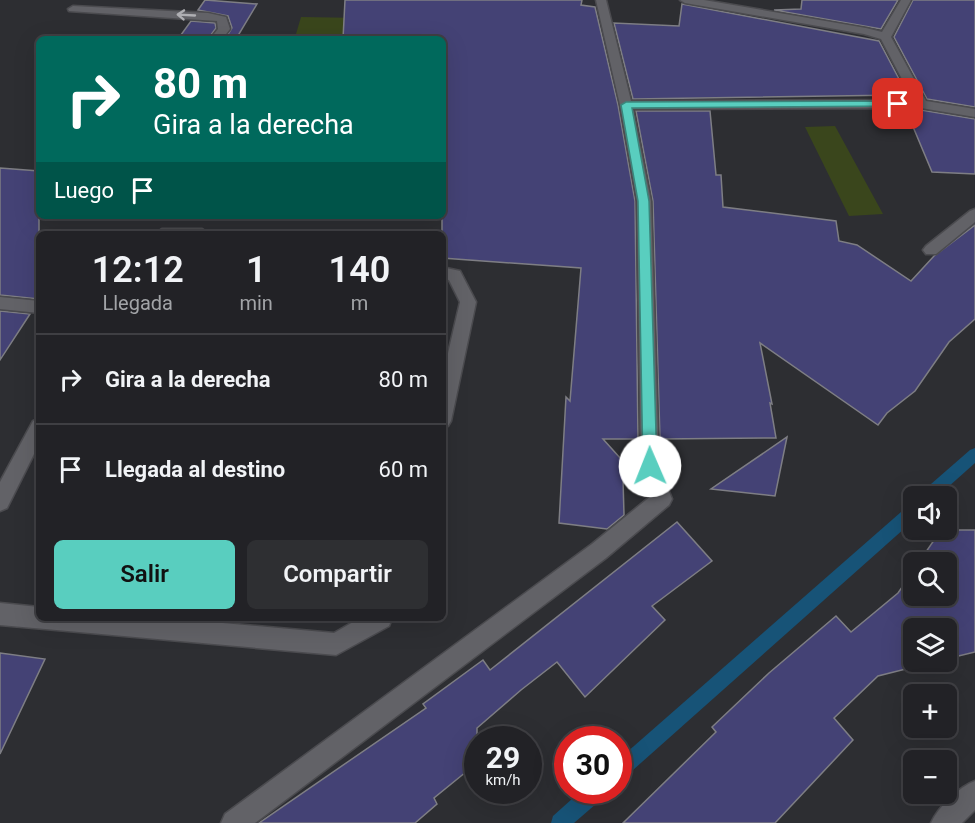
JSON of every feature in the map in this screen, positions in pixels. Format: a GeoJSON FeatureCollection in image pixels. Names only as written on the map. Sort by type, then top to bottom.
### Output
{"type":"FeatureCollection","features":[{"type":"Feature","properties":{"kind":"street"},"geometry":{"type":"LineString","coordinates":[[234,823],[599,551],[662,499],[650,466],[644,201],[626,105],[601,0]]}},
{"type":"Feature","properties":{"kind":"street"},"geometry":{"type":"LineString","coordinates":[[685,0],[867,31],[885,37],[921,104]]}},
{"type":"Feature","properties":{"kind":"street"},"geometry":{"type":"LineString","coordinates":[[885,37],[906,0]]}},
{"type":"Feature","properties":{"kind":"street"},"geometry":{"type":"LineString","coordinates":[[73,9],[208,16],[222,20],[224,29],[218,36]]}},
{"type":"Feature","properties":{"kind":"street"},"geometry":{"type":"LineString","coordinates":[[626,105],[921,104],[975,113]]}},
{"type":"Feature","properties":{"kind":"street"},"geometry":{"type":"LineString","coordinates":[[931,250],[975,214]]}},
{"type":"Feature","properties":{"kind":"street"},"geometry":{"type":"LineString","coordinates":[[446,274],[454,275],[468,302],[446,403]]}},
{"type":"Feature","properties":{"kind":"street"},"geometry":{"type":"LineString","coordinates":[[0,303],[36,307]]}},
{"type":"Feature","properties":{"kind":"street"},"geometry":{"type":"LineString","coordinates":[[0,502],[36,432]]}},
{"type":"Feature","properties":{"kind":"street"},"geometry":{"type":"LineString","coordinates":[[0,614],[36,618]]}},
{"type":"Feature","properties":{"kind":"street"},"geometry":{"type":"LineString","coordinates":[[79,621],[336,644],[376,621]]}},
{"type":"Feature","properties":{"kind":"street"},"geometry":{"type":"LineString","coordinates":[[944,823],[975,793]]}},
{"type":"Feature","properties":{"kind":"green space"},"geometry":{"type":"Polygon","coordinates":[[[301,17],[363,18],[359,36],[297,36],[301,17]]]}},
{"type":"Feature","properties":{"kind":"green space"},"geometry":{"type":"Polygon","coordinates":[[[835,126],[883,214],[849,216],[805,127],[835,126]]]}},
{"type":"Feature","properties":{"kind":"building"},"geometry":{"type":"Polygon","coordinates":[[[205,0],[257,4],[238,36],[227,36],[232,28],[228,16],[198,10],[205,0]]]}},
{"type":"Feature","properties":{"kind":"building"},"geometry":{"type":"Polygon","coordinates":[[[345,0],[582,0],[581,5],[595,7],[618,105],[635,201],[638,439],[603,439],[639,479],[623,479],[624,515],[607,529],[559,523],[566,397],[570,401],[581,268],[446,258],[446,231],[442,231],[442,219],[446,219],[446,36],[343,36],[345,0]]]}},
{"type":"Feature","properties":{"kind":"building"},"geometry":{"type":"Polygon","coordinates":[[[802,0],[898,0],[881,29],[774,10],[801,9],[802,0]]]}},
{"type":"Feature","properties":{"kind":"building"},"geometry":{"type":"Polygon","coordinates":[[[913,0],[975,0],[975,107],[927,99],[894,37],[913,0]]]}},
{"type":"Feature","properties":{"kind":"building"},"geometry":{"type":"Polygon","coordinates":[[[682,4],[879,41],[909,98],[901,98],[900,95],[633,99],[614,23],[679,26],[682,4]]]}},
{"type":"Feature","properties":{"kind":"building"},"geometry":{"type":"Polygon","coordinates":[[[191,21],[215,23],[216,28],[210,36],[180,36],[191,21]]]}},
{"type":"Feature","properties":{"kind":"building"},"geometry":{"type":"Polygon","coordinates":[[[906,110],[921,110],[975,119],[975,174],[932,172],[906,110]]]}},
{"type":"Feature","properties":{"kind":"building"},"geometry":{"type":"Polygon","coordinates":[[[636,111],[710,111],[716,175],[721,175],[723,207],[836,221],[839,241],[857,245],[911,281],[934,256],[975,225],[975,319],[949,342],[915,391],[887,413],[878,425],[760,343],[776,438],[660,439],[653,201],[636,111]]]}},
{"type":"Feature","properties":{"kind":"building"},"geometry":{"type":"Polygon","coordinates":[[[0,168],[36,171],[36,219],[39,219],[39,231],[36,231],[36,299],[0,295],[0,168]]]}},
{"type":"Feature","properties":{"kind":"building"},"geometry":{"type":"Polygon","coordinates":[[[0,311],[30,314],[0,360],[0,311]]]}},
{"type":"Feature","properties":{"kind":"building"},"geometry":{"type":"Polygon","coordinates":[[[787,437],[775,496],[711,489],[787,437]]]}},
{"type":"Feature","properties":{"kind":"building"},"geometry":{"type":"Polygon","coordinates":[[[677,522],[712,561],[652,606],[665,620],[585,697],[557,662],[479,726],[464,726],[464,774],[434,798],[437,804],[415,823],[259,823],[426,708],[423,704],[483,660],[490,670],[677,522]]]}},
{"type":"Feature","properties":{"kind":"building"},"geometry":{"type":"Polygon","coordinates":[[[957,530],[975,530],[975,652],[957,656],[957,618],[903,618],[903,670],[878,676],[834,718],[853,740],[775,823],[623,823],[716,732],[712,727],[769,673],[836,616],[851,632],[898,593],[903,586],[903,606],[957,606],[957,552],[926,552],[934,540],[957,540],[957,530]]]}},
{"type":"Feature","properties":{"kind":"building"},"geometry":{"type":"Polygon","coordinates":[[[0,653],[45,659],[0,754],[0,653]]]}},
{"type":"Feature","properties":{"kind":"waterway"},"geometry":{"type":"LineString","coordinates":[[939,486],[975,454]]}},
{"type":"Feature","properties":{"kind":"waterway"},"geometry":{"type":"LineString","coordinates":[[632,760],[903,520]]}},
{"type":"Feature","properties":{"kind":"waterway"},"geometry":{"type":"LineString","coordinates":[[560,823],[581,804]]}},
{"type":"Feature","properties":{"kind":"route"},"geometry":{"type":"LineString","coordinates":[[650,466],[644,201],[626,105],[898,104]]}}]}
